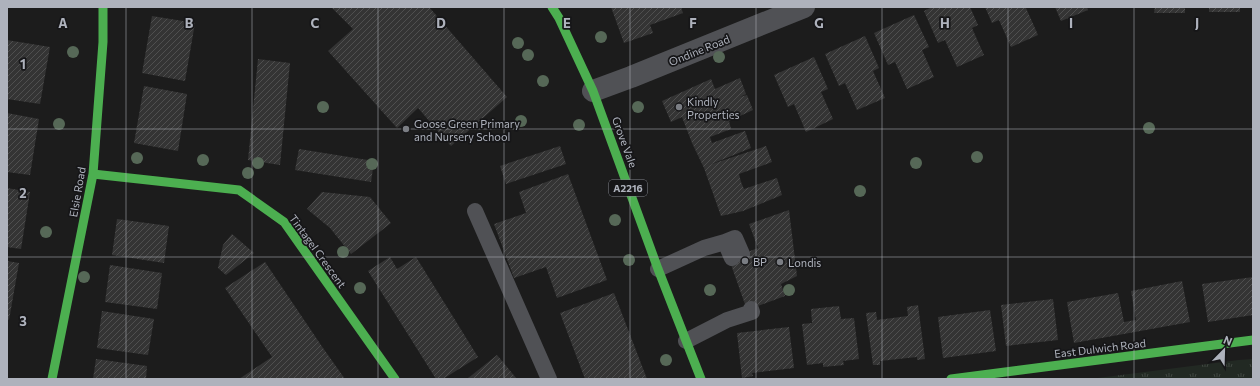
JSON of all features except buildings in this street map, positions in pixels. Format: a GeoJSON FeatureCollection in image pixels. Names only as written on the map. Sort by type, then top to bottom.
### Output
{"type":"FeatureCollection","features":[{"type":"Feature","properties":{"kind":"street","name":"Elsie Road"},"geometry":{"type":"LineString","coordinates":[[52,379],[94,174],[103,42],[103,7]]}},
{"type":"Feature","properties":{"kind":"street","name":"Grove Vale"},"geometry":{"type":"LineString","coordinates":[[552,7],[559,18],[593,91],[700,379]]}},
{"type":"Feature","properties":{"kind":"street","name":"Ondine Road"},"geometry":{"type":"LineString","coordinates":[[593,91],[804,7]]}},
{"type":"Feature","properties":{"kind":"street","name":"Tintagel Crescent"},"geometry":{"type":"LineString","coordinates":[[94,174],[240,190],[284,222],[395,379]]}},
{"type":"Feature","properties":{"kind":"street","name":"East Dulwich Road"},"geometry":{"type":"LineString","coordinates":[[951,379],[1253,340]]}},
{"type":"Feature","properties":{"kind":"lane"},"geometry":{"type":"LineString","coordinates":[[475,210],[549,379]]}},
{"type":"Feature","properties":{"kind":"lane"},"geometry":{"type":"LineString","coordinates":[[658,269],[704,248],[725,242],[737,256]]}},
{"type":"Feature","properties":{"kind":"lane"},"geometry":{"type":"LineString","coordinates":[[686,341],[727,320],[755,308]]}},
{"type":"Feature","properties":{"kind":"green space"},"geometry":{"type":"Polygon","coordinates":[[[1253,359],[1253,379],[1090,379],[1239,360],[1253,359]]]}},
{"type":"Feature","properties":{"kind":"traffic: fast"},"geometry":{"type":"LineString","coordinates":[[52,379],[93,174],[103,42],[103,7]]}},
{"type":"Feature","properties":{"kind":"traffic: fast"},"geometry":{"type":"LineString","coordinates":[[552,7],[559,18],[593,91],[658,269],[701,379]]}},
{"type":"Feature","properties":{"kind":"traffic: fast"},"geometry":{"type":"LineString","coordinates":[[93,174],[239,190],[284,222],[395,379]]}},
{"type":"Feature","properties":{"kind":"traffic: fast"},"geometry":{"type":"LineString","coordinates":[[951,379],[1253,340]]}},
{"type":"Feature","properties":{"kind":"place","name":"Kindly Properties"},"geometry":{"type":"Point","coordinates":[679,107]}},
{"type":"Feature","properties":{"kind":"place","name":"Goose Green Primary and Nursery School"},"geometry":{"type":"Point","coordinates":[406,129]}},
{"type":"Feature","properties":{"kind":"place","name":"BP"},"geometry":{"type":"Point","coordinates":[745,261]}},
{"type":"Feature","properties":{"kind":"place","name":"Londis"},"geometry":{"type":"Point","coordinates":[780,262]}}]}
